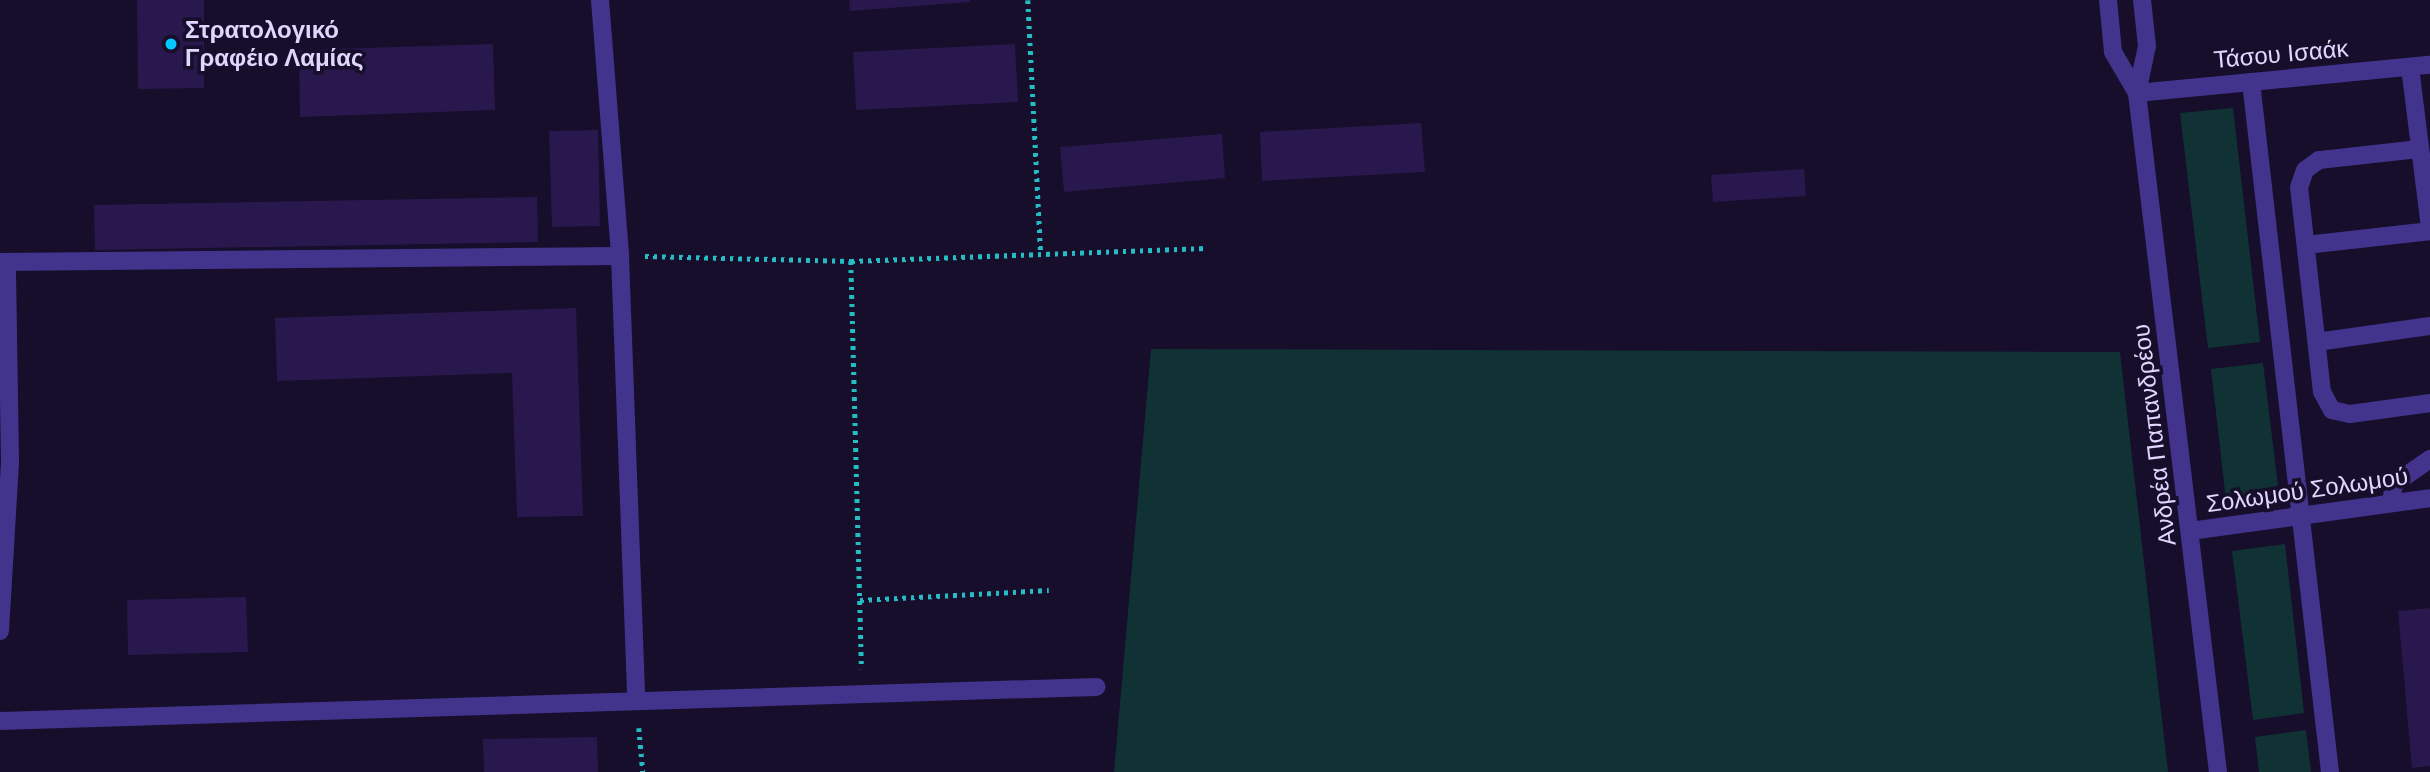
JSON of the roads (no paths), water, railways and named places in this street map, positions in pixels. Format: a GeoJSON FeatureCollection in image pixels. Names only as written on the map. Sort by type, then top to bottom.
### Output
{"type":"FeatureCollection","features":[{"type":"Feature","properties":{"kind":"street"},"geometry":{"type":"LineString","coordinates":[[600,0],[620,256],[636,697]]}},
{"type":"Feature","properties":{"kind":"street","name":"Ανδρέα Παπανδρέου"},"geometry":{"type":"LineString","coordinates":[[2108,0],[2113,52],[2137,93]]}},
{"type":"Feature","properties":{"kind":"street","name":"Ανδρέα Παπανδρέου"},"geometry":{"type":"LineString","coordinates":[[2142,0],[2147,46],[2137,93],[2218,772]]}},
{"type":"Feature","properties":{"kind":"street","name":"Τάσου Ισαάκ"},"geometry":{"type":"LineString","coordinates":[[2137,93],[2430,65]]}},
{"type":"Feature","properties":{"kind":"street"},"geometry":{"type":"LineString","coordinates":[[2306,245],[2430,229],[2410,67]]}},
{"type":"Feature","properties":{"kind":"street"},"geometry":{"type":"LineString","coordinates":[[2251,82],[2303,514],[2330,772]]}},
{"type":"Feature","properties":{"kind":"street"},"geometry":{"type":"LineString","coordinates":[[2419,149],[2319,160],[2305,170],[2299,187],[2322,391],[2332,410],[2350,414],[2430,403]]}},
{"type":"Feature","properties":{"kind":"street"},"geometry":{"type":"LineString","coordinates":[[0,631],[10,463],[4,262],[620,256]]}},
{"type":"Feature","properties":{"kind":"street"},"geometry":{"type":"LineString","coordinates":[[2317,342],[2430,326]]}},
{"type":"Feature","properties":{"kind":"street"},"geometry":{"type":"LineString","coordinates":[[2391,503],[2395,484],[2430,459]]}},
{"type":"Feature","properties":{"kind":"street","name":"Σολωμού Σολωμού"},"geometry":{"type":"LineString","coordinates":[[2190,531],[2430,498]]}},
{"type":"Feature","properties":{"kind":"street"},"geometry":{"type":"LineString","coordinates":[[0,721],[636,697],[863,696],[1096,687]]}},
{"type":"Feature","properties":{"kind":"place","name":"Στρατολογικό Γραφέιο Λαμίας"},"geometry":{"type":"Point","coordinates":[171,44]}}]}
